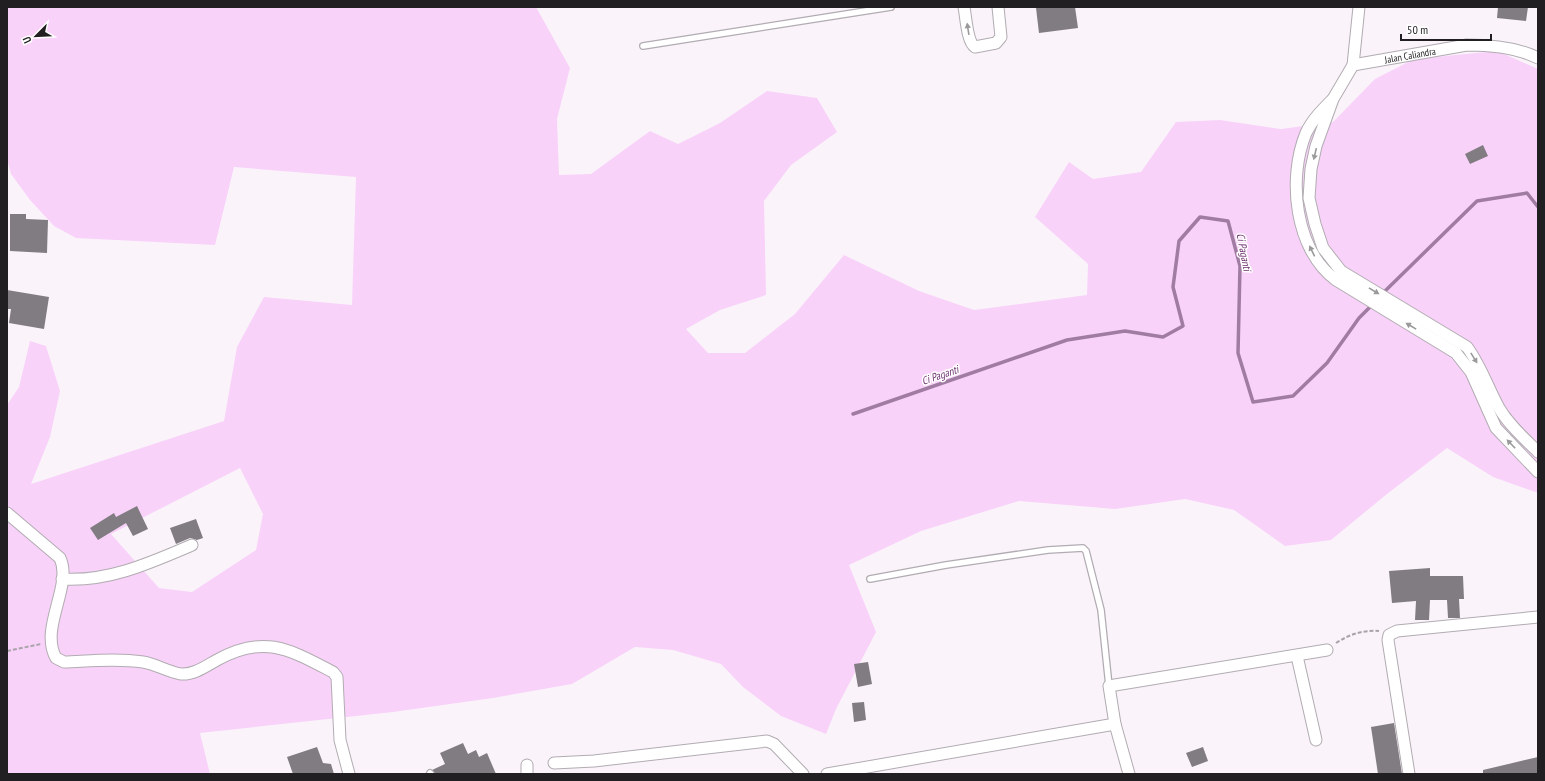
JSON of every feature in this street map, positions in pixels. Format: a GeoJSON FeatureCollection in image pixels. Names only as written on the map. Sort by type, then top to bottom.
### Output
{"type":"FeatureCollection","features":[{"type":"Feature","properties":{"kind":"street"},"geometry":{"type":"LineString","coordinates":[[964,7],[970,40],[972,45],[975,47],[996,43],[1001,37],[998,7]]}},
{"type":"Feature","properties":{"kind":"street"},"geometry":{"type":"LineString","coordinates":[[1359,7],[1353,65],[1334,99],[1316,146],[1311,169],[1309,198],[1311,213],[1323,248],[1339,276],[1456,353],[1471,372],[1496,428],[1538,472]]}},
{"type":"Feature","properties":{"kind":"street","name":"Jalan Caliandra"},"geometry":{"type":"LineString","coordinates":[[1353,65],[1466,45],[1485,45],[1509,49],[1525,52],[1538,58]]}},
{"type":"Feature","properties":{"kind":"street"},"geometry":{"type":"LineString","coordinates":[[1339,276],[1467,347],[1475,357],[1500,408],[1512,425],[1538,452]]}},
{"type":"Feature","properties":{"kind":"street"},"geometry":{"type":"LineString","coordinates":[[7,513],[60,558],[64,569],[50,642],[56,658],[64,662],[143,662],[181,674],[198,671],[230,653],[248,647],[264,645],[295,653],[333,672],[339,681],[340,740],[348,774]]}},
{"type":"Feature","properties":{"kind":"street"},"geometry":{"type":"LineString","coordinates":[[62,579],[80,580],[105,577],[142,566],[192,545]]}},
{"type":"Feature","properties":{"kind":"street"},"geometry":{"type":"LineString","coordinates":[[1409,774],[1388,640],[1391,633],[1397,631],[1538,617]]}},
{"type":"Feature","properties":{"kind":"street"},"geometry":{"type":"LineString","coordinates":[[1129,774],[1114,724],[1108,686],[1327,650]]}},
{"type":"Feature","properties":{"kind":"street"},"geometry":{"type":"LineString","coordinates":[[1297,656],[1316,740]]}},
{"type":"Feature","properties":{"kind":"street"},"geometry":{"type":"LineString","coordinates":[[827,774],[1114,724]]}},
{"type":"Feature","properties":{"kind":"street"},"geometry":{"type":"LineString","coordinates":[[554,763],[594,761],[767,740],[774,744],[803,774]]}},
{"type":"Feature","properties":{"kind":"lane"},"geometry":{"type":"LineString","coordinates":[[643,46],[891,7]]}},
{"type":"Feature","properties":{"kind":"lane"},"geometry":{"type":"LineString","coordinates":[[870,580],[953,564],[1048,550],[1083,548],[1086,551],[1101,610],[1108,686]]}},
{"type":"Feature","properties":{"kind":"path"},"geometry":{"type":"LineString","coordinates":[[1327,650],[1348,636],[1362,631],[1391,633]]}},
{"type":"Feature","properties":{"kind":"path"},"geometry":{"type":"LineString","coordinates":[[7,651],[50,642]]}},
{"type":"Feature","properties":{"kind":"shaded area"},"geometry":{"type":"Polygon","coordinates":[[[7,7],[536,7],[570,68],[557,119],[559,175],[591,174],[650,131],[678,144],[720,123],[767,91],[817,98],[837,132],[791,165],[764,201],[766,295],[720,310],[686,329],[708,353],[745,353],[795,314],[844,255],[919,291],[974,310],[1087,295],[1088,264],[1035,217],[1069,162],[1093,179],[1141,172],[1176,122],[1220,120],[1281,129],[1333,122],[1375,79],[1414,59],[1497,51],[1538,69],[1538,493],[1493,477],[1447,448],[1387,494],[1331,540],[1285,546],[1234,510],[1185,499],[1115,509],[1019,501],[921,531],[849,565],[876,632],[836,709],[826,734],[781,716],[743,687],[721,664],[673,650],[635,647],[572,684],[493,698],[393,712],[200,733],[210,774],[7,774],[7,405],[19,387],[30,341],[46,346],[60,391],[50,437],[31,484],[224,421],[237,347],[264,297],[352,305],[356,177],[234,167],[215,245],[76,238],[54,226],[30,200],[11,174],[7,159],[7,7]],[[240,468],[111,534],[159,588],[192,592],[256,550],[263,514],[240,468]]]}},
{"type":"Feature","properties":{"kind":"building"},"geometry":{"type":"Polygon","coordinates":[[[1075,7],[1078,28],[1039,33],[1036,8],[1075,7]]]}},
{"type":"Feature","properties":{"kind":"building"},"geometry":{"type":"Polygon","coordinates":[[[1498,7],[1528,7],[1526,21],[1497,18],[1498,7]]]}},
{"type":"Feature","properties":{"kind":"building"},"geometry":{"type":"Polygon","coordinates":[[[1483,145],[1488,156],[1470,164],[1465,154],[1483,145]]]}},
{"type":"Feature","properties":{"kind":"building"},"geometry":{"type":"Polygon","coordinates":[[[10,214],[26,214],[26,219],[48,220],[47,253],[10,251],[10,214]]]}},
{"type":"Feature","properties":{"kind":"building"},"geometry":{"type":"Polygon","coordinates":[[[7,290],[49,297],[44,329],[9,323],[11,309],[7,309],[7,290]]]}},
{"type":"Feature","properties":{"kind":"building"},"geometry":{"type":"Polygon","coordinates":[[[137,506],[148,529],[133,536],[126,523],[98,540],[90,528],[114,513],[116,517],[137,506]]]}},
{"type":"Feature","properties":{"kind":"building"},"geometry":{"type":"Polygon","coordinates":[[[196,519],[203,538],[197,540],[190,538],[176,544],[170,528],[196,519]]]}},
{"type":"Feature","properties":{"kind":"building"},"geometry":{"type":"Polygon","coordinates":[[[1430,568],[1430,576],[1463,576],[1464,599],[1459,599],[1460,618],[1448,618],[1447,600],[1430,600],[1429,620],[1415,620],[1416,601],[1392,603],[1389,571],[1430,568]]]}},
{"type":"Feature","properties":{"kind":"building"},"geometry":{"type":"Polygon","coordinates":[[[868,662],[872,684],[858,687],[854,664],[868,662]]]}},
{"type":"Feature","properties":{"kind":"building"},"geometry":{"type":"Polygon","coordinates":[[[864,702],[866,720],[854,722],[852,703],[864,702]]]}},
{"type":"Feature","properties":{"kind":"building"},"geometry":{"type":"Polygon","coordinates":[[[1394,723],[1402,774],[1378,774],[1371,727],[1394,723]]]}},
{"type":"Feature","properties":{"kind":"building"},"geometry":{"type":"Polygon","coordinates":[[[463,743],[468,754],[476,750],[479,757],[487,753],[496,774],[435,774],[432,770],[445,764],[440,753],[463,743]]]}},
{"type":"Feature","properties":{"kind":"building"},"geometry":{"type":"Polygon","coordinates":[[[317,747],[323,763],[331,764],[334,774],[293,774],[287,757],[317,747]]]}},
{"type":"Feature","properties":{"kind":"building"},"geometry":{"type":"Polygon","coordinates":[[[1203,747],[1208,761],[1192,767],[1186,753],[1203,747]]]}},
{"type":"Feature","properties":{"kind":"building"},"geometry":{"type":"Polygon","coordinates":[[[1538,757],[1538,774],[1483,774],[1483,770],[1538,757]]]}},
{"type":"Feature","properties":{"kind":"waterway","name":"Ci Paganti"},"geometry":{"type":"LineString","coordinates":[[1383,293],[1477,201],[1527,193],[1538,207]]}},
{"type":"Feature","properties":{"kind":"waterway","name":"Ci Paganti"},"geometry":{"type":"LineString","coordinates":[[853,414],[1067,340],[1125,331],[1163,337],[1183,326],[1173,287],[1179,241],[1200,217],[1228,221],[1240,266],[1238,353],[1253,402],[1293,396],[1327,363],[1359,318],[1373,304]]}}]}
